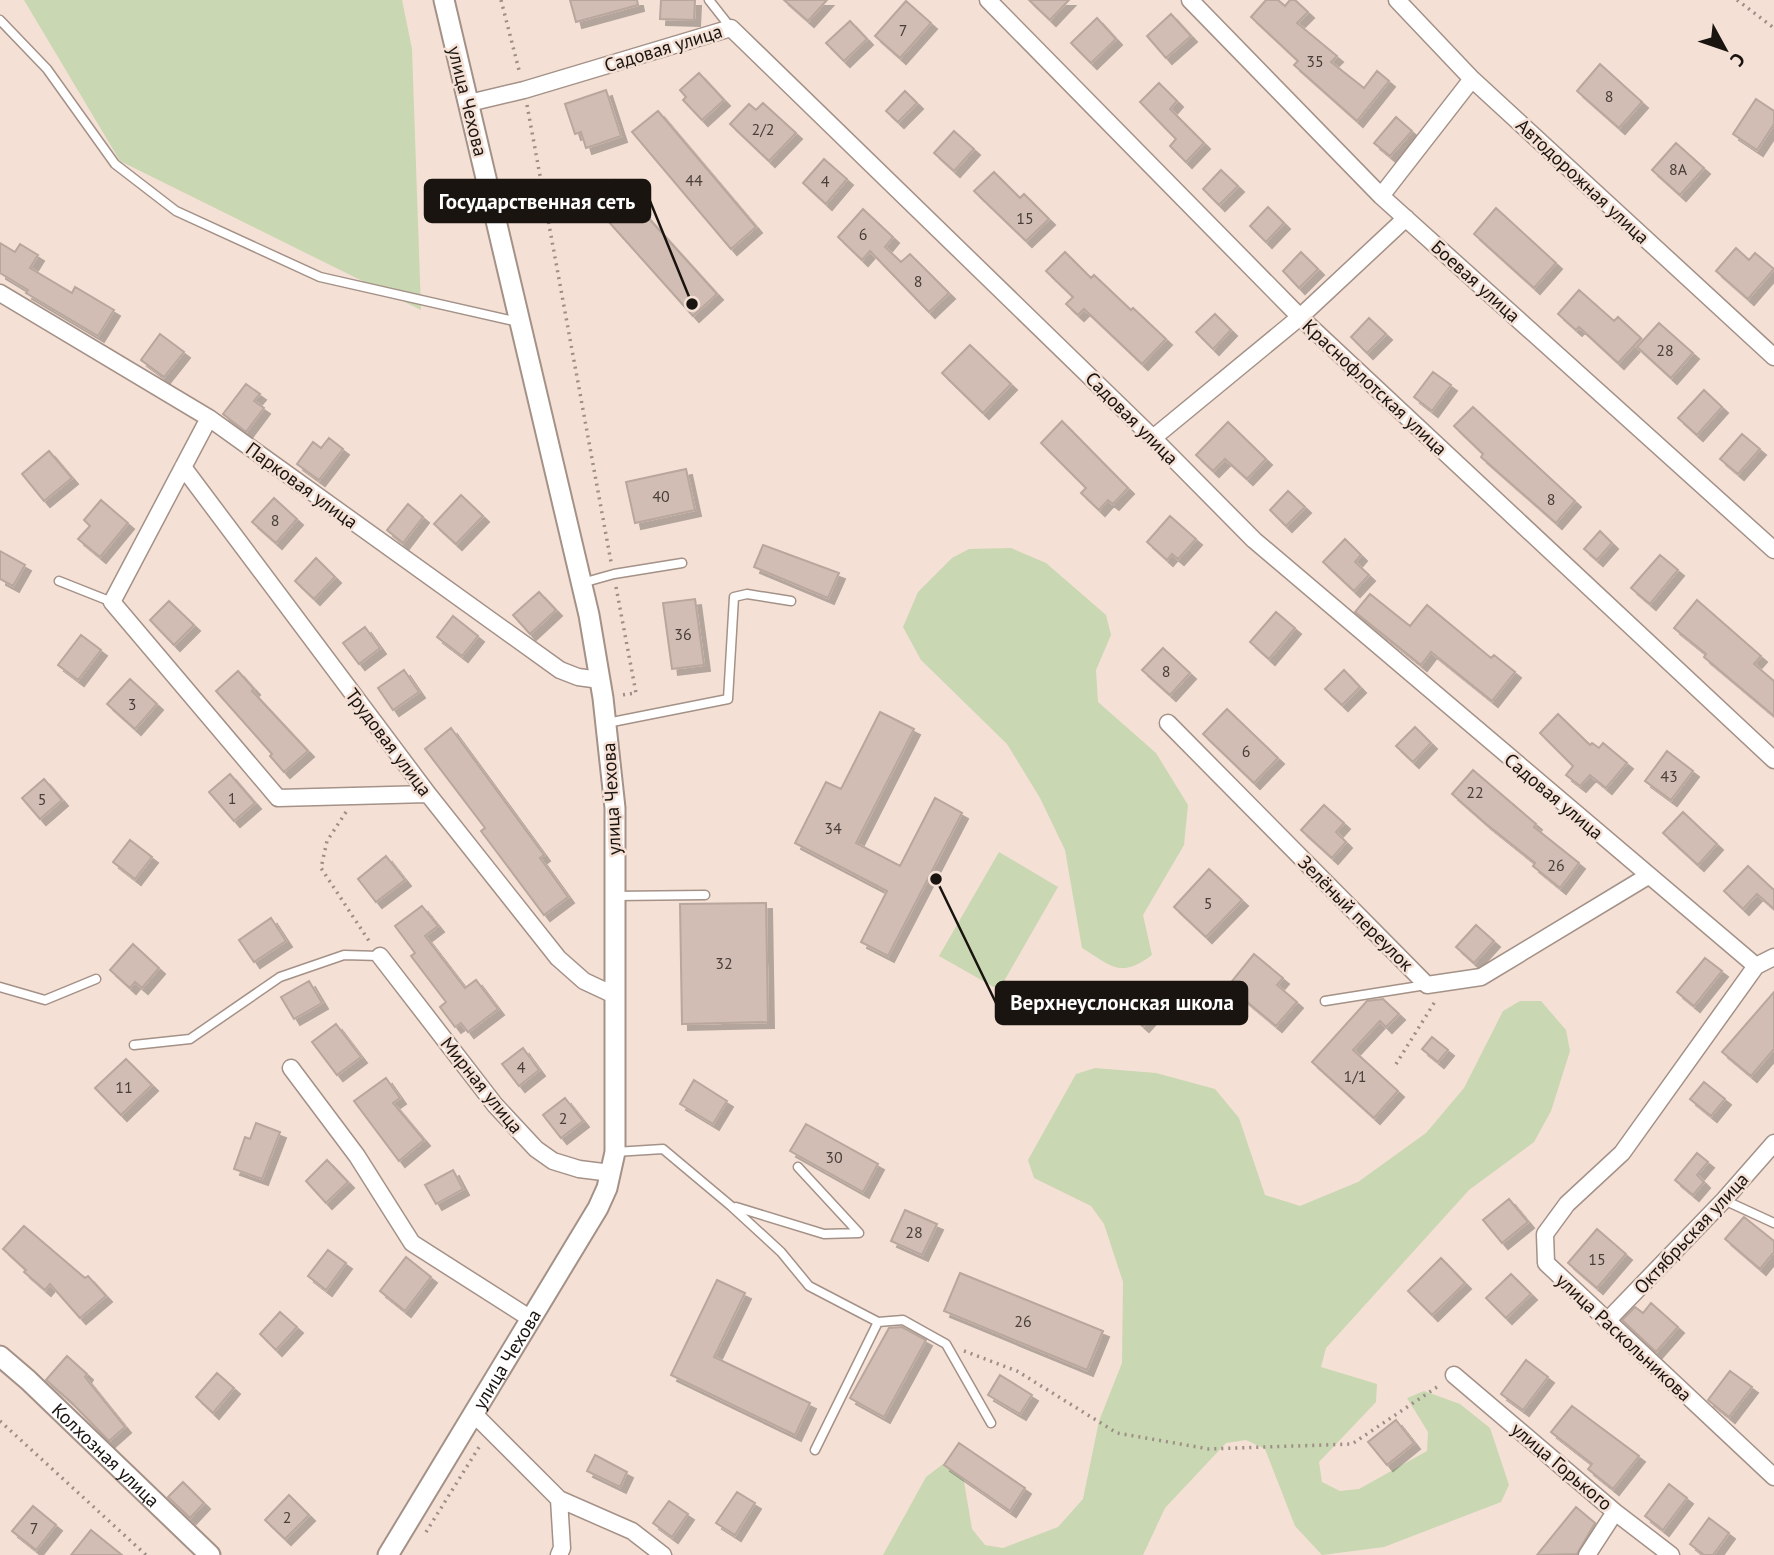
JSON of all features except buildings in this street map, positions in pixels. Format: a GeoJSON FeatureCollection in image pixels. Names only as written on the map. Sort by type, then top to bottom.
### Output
{"type":"FeatureCollection","features":[{"type":"Feature","properties":{"kind":"street","name":"улица Чехова"},"geometry":{"type":"LineString","coordinates":[[388,1555],[598,1208],[611,1173],[615,1152],[615,808],[601,689],[581,583],[443,0]]}},
{"type":"Feature","properties":{"kind":"street","name":"Краснофлотская улица"},"geometry":{"type":"LineString","coordinates":[[988,0],[1300,317],[1774,760]]}},
{"type":"Feature","properties":{"kind":"street","name":"Боевая улица"},"geometry":{"type":"LineString","coordinates":[[1190,0],[1381,196],[1774,550]]}},
{"type":"Feature","properties":{"kind":"street","name":"Автодорожная улица"},"geometry":{"type":"LineString","coordinates":[[1397,0],[1472,79],[1774,357]]}},
{"type":"Feature","properties":{"kind":"street","name":"Садовая улица"},"geometry":{"type":"LineString","coordinates":[[469,103],[524,90],[731,28],[1153,438],[1254,540],[1756,966]]}},
{"type":"Feature","properties":{"kind":"street"},"geometry":{"type":"LineString","coordinates":[[1381,196],[1472,79]]}},
{"type":"Feature","properties":{"kind":"street"},"geometry":{"type":"LineString","coordinates":[[1153,438],[1300,317],[1406,218]]}},
{"type":"Feature","properties":{"kind":"street","name":"Парковая улица"},"geometry":{"type":"LineString","coordinates":[[0,293],[209,418],[560,670],[601,689]]}},
{"type":"Feature","properties":{"kind":"street"},"geometry":{"type":"LineString","coordinates":[[209,418],[112,602],[278,798],[428,794]]}},
{"type":"Feature","properties":{"kind":"street","name":"Трудовая улица"},"geometry":{"type":"LineString","coordinates":[[183,467],[428,794],[558,958],[584,981],[614,995]]}},
{"type":"Feature","properties":{"kind":"street","name":"Зелёный переулок"},"geometry":{"type":"LineString","coordinates":[[1168,723],[1435,984]]}},
{"type":"Feature","properties":{"kind":"street"},"geometry":{"type":"LineString","coordinates":[[1435,984],[1481,977],[1648,876]]}},
{"type":"Feature","properties":{"kind":"street","name":"Мирная улица"},"geometry":{"type":"LineString","coordinates":[[380,956],[495,1105],[536,1149],[553,1161],[579,1170],[611,1173]]}},
{"type":"Feature","properties":{"kind":"street","name":"улица Раскольникова"},"geometry":{"type":"LineString","coordinates":[[1774,957],[1756,966],[1622,1153],[1567,1204],[1545,1234],[1546,1263],[1774,1476]]}},
{"type":"Feature","properties":{"kind":"street"},"geometry":{"type":"LineString","coordinates":[[291,1068],[357,1156],[412,1243],[531,1319]]}},
{"type":"Feature","properties":{"kind":"street","name":"Октябрьская улица"},"geometry":{"type":"LineString","coordinates":[[1607,1321],[1724,1200],[1774,1143]]}},
{"type":"Feature","properties":{"kind":"street","name":"Колхозная улица"},"geometry":{"type":"LineString","coordinates":[[0,1356],[210,1555]]}},
{"type":"Feature","properties":{"kind":"street","name":"улица Горького"},"geometry":{"type":"LineString","coordinates":[[1454,1375],[1615,1512],[1671,1555]]}},
{"type":"Feature","properties":{"kind":"street"},"geometry":{"type":"LineString","coordinates":[[472,1413],[558,1499],[632,1531],[663,1555]]}},
{"type":"Feature","properties":{"kind":"street"},"geometry":{"type":"LineString","coordinates":[[558,1499],[562,1548],[559,1555]]}},
{"type":"Feature","properties":{"kind":"street"},"geometry":{"type":"LineString","coordinates":[[1587,1555],[1615,1512]]}},
{"type":"Feature","properties":{"kind":"lane"},"geometry":{"type":"LineString","coordinates":[[709,0],[731,28]]}},
{"type":"Feature","properties":{"kind":"lane"},"geometry":{"type":"LineString","coordinates":[[0,20],[47,69],[115,164],[176,211],[320,277],[521,323]]}},
{"type":"Feature","properties":{"kind":"lane"},"geometry":{"type":"LineString","coordinates":[[581,583],[614,574],[682,563]]}},
{"type":"Feature","properties":{"kind":"lane"},"geometry":{"type":"LineString","coordinates":[[59,581],[112,602]]}},
{"type":"Feature","properties":{"kind":"lane"},"geometry":{"type":"LineString","coordinates":[[606,723],[728,699],[734,597],[747,594],[791,601]]}},
{"type":"Feature","properties":{"kind":"lane"},"geometry":{"type":"LineString","coordinates":[[614,897],[705,895]]}},
{"type":"Feature","properties":{"kind":"lane"},"geometry":{"type":"LineString","coordinates":[[134,1045],[190,1039],[281,977],[344,955],[380,956]]}},
{"type":"Feature","properties":{"kind":"lane"},"geometry":{"type":"LineString","coordinates":[[0,987],[45,1000],[96,979]]}},
{"type":"Feature","properties":{"kind":"lane"},"geometry":{"type":"LineString","coordinates":[[1325,1001],[1435,984]]}},
{"type":"Feature","properties":{"kind":"lane"},"geometry":{"type":"LineString","coordinates":[[615,1152],[663,1149],[781,1252],[809,1286],[878,1322],[903,1320],[946,1344],[991,1423]]}},
{"type":"Feature","properties":{"kind":"lane"},"geometry":{"type":"LineString","coordinates":[[731,1206],[824,1234],[859,1233],[798,1167]]}},
{"type":"Feature","properties":{"kind":"lane"},"geometry":{"type":"LineString","coordinates":[[1724,1200],[1774,1223]]}},
{"type":"Feature","properties":{"kind":"lane"},"geometry":{"type":"LineString","coordinates":[[815,1450],[878,1322]]}},
{"type":"Feature","properties":{"kind":"path"},"geometry":{"type":"LineString","coordinates":[[500,0],[524,90],[636,693],[601,689]]}},
{"type":"Feature","properties":{"kind":"path"},"geometry":{"type":"LineString","coordinates":[[1737,0],[1774,28]]}},
{"type":"Feature","properties":{"kind":"path"},"geometry":{"type":"LineString","coordinates":[[356,796],[327,841],[321,868],[380,956]]}},
{"type":"Feature","properties":{"kind":"path"},"geometry":{"type":"LineString","coordinates":[[1396,1064],[1435,1004],[1435,984]]}},
{"type":"Feature","properties":{"kind":"path"},"geometry":{"type":"LineString","coordinates":[[946,1344],[1017,1371],[1117,1433],[1209,1449],[1352,1444],[1454,1375]]}},
{"type":"Feature","properties":{"kind":"path"},"geometry":{"type":"LineString","coordinates":[[0,1421],[146,1555]]}},
{"type":"Feature","properties":{"kind":"path"},"geometry":{"type":"LineString","coordinates":[[426,1532],[490,1430]]}},
{"type":"Feature","properties":{"kind":"green space"},"geometry":{"type":"Polygon","coordinates":[[[24,0],[402,0],[412,49],[421,310],[120,161],[24,0]]]}},
{"type":"Feature","properties":{"kind":"green space"},"geometry":{"type":"Polygon","coordinates":[[[1011,548],[1046,563],[1106,615],[1111,635],[1096,670],[1098,702],[1156,753],[1188,805],[1184,845],[1143,915],[1152,955],[1132,967],[1116,967],[1082,948],[1065,850],[1040,798],[1007,744],[921,660],[903,627],[918,592],[952,558],[969,549],[1011,548]]]}},
{"type":"Feature","properties":{"kind":"green space"},"geometry":{"type":"Polygon","coordinates":[[[999,852],[1058,887],[999,990],[939,956],[999,852]]]}},
{"type":"Feature","properties":{"kind":"green space"},"geometry":{"type":"Polygon","coordinates":[[[1520,1001],[1541,1001],[1566,1030],[1570,1051],[1551,1111],[1534,1142],[1469,1190],[1326,1348],[1321,1367],[1377,1384],[1376,1402],[1319,1462],[1322,1482],[1340,1491],[1359,1489],[1427,1451],[1428,1432],[1407,1398],[1424,1391],[1460,1404],[1490,1428],[1509,1485],[1501,1502],[1384,1547],[1322,1555],[1295,1526],[1265,1449],[1246,1440],[1226,1443],[1165,1508],[1143,1555],[883,1555],[926,1477],[943,1464],[962,1470],[972,1529],[985,1545],[1003,1548],[1058,1527],[1083,1499],[1099,1421],[1122,1363],[1123,1282],[1104,1224],[1091,1206],[1034,1178],[1028,1160],[1076,1074],[1095,1068],[1156,1073],[1215,1089],[1239,1118],[1265,1195],[1300,1206],[1358,1182],[1426,1133],[1464,1088],[1503,1011],[1520,1001]]]}},
{"type":"Feature","properties":{"kind":"place","name":"Государственная сеть"},"geometry":{"type":"Point","coordinates":[692,304]}},
{"type":"Feature","properties":{"kind":"place","name":"Верхнеуслонская школа"},"geometry":{"type":"Point","coordinates":[936,879]}}]}
